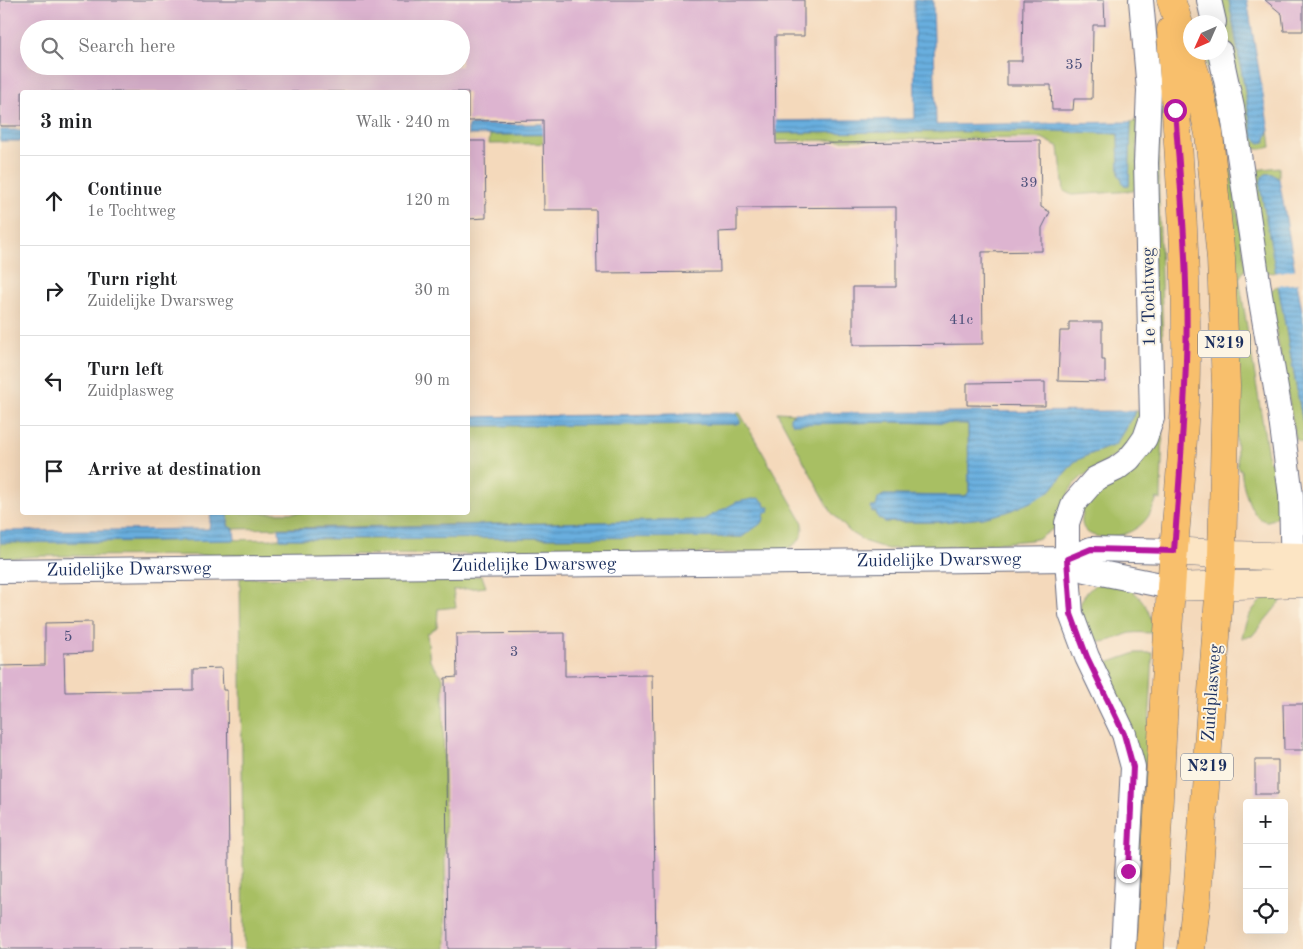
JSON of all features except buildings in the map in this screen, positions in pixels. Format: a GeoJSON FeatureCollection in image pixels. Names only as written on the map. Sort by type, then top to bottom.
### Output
{"type":"FeatureCollection","features":[{"type":"Feature","properties":{"kind":"main road","name":"1e Tochtweg"},"geometry":{"type":"LineString","coordinates":[[1170,0],[1186,274],[1186,360],[1181,468],[1174,551]]}},
{"type":"Feature","properties":{"kind":"main road","name":"1e Tochtweg"},"geometry":{"type":"LineString","coordinates":[[1170,0],[1197,79],[1209,134],[1220,249],[1226,386],[1222,555]]}},
{"type":"Feature","properties":{"kind":"main road","name":"N219"},"geometry":{"type":"LineString","coordinates":[[1150,949],[1156,877],[1174,551]]}},
{"type":"Feature","properties":{"kind":"main road","name":"N219"},"geometry":{"type":"LineString","coordinates":[[1220,585],[1222,555]]}},
{"type":"Feature","properties":{"kind":"main road","name":"Zuidplasweg"},"geometry":{"type":"LineString","coordinates":[[1190,949],[1197,897],[1220,585]]}},
{"type":"Feature","properties":{"kind":"street","name":"1e Tochtweg"},"geometry":{"type":"LineString","coordinates":[[1067,559],[1067,523],[1074,503],[1095,479],[1116,469],[1129,459],[1145,438],[1152,418],[1146,163],[1149,90],[1141,0]]}},
{"type":"Feature","properties":{"kind":"street"},"geometry":{"type":"LineString","coordinates":[[1209,0],[1212,15]]}},
{"type":"Feature","properties":{"kind":"street"},"geometry":{"type":"LineString","coordinates":[[1222,60],[1232,108],[1260,295],[1280,412],[1291,495],[1298,570]]}},
{"type":"Feature","properties":{"kind":"street","name":"Zuidelijke Dwarsweg"},"geometry":{"type":"LineString","coordinates":[[0,571],[756,564],[1067,559],[1091,549],[1174,551],[1222,555],[1298,570]]}},
{"type":"Feature","properties":{"kind":"street","name":"Zuidelijke Dwarsweg"},"geometry":{"type":"LineString","coordinates":[[1067,559],[1086,570],[1171,587],[1220,585],[1298,570]]}},
{"type":"Feature","properties":{"kind":"street"},"geometry":{"type":"LineString","coordinates":[[1067,559],[1071,614],[1087,657],[1124,734],[1133,767],[1123,949]]}},
{"type":"Feature","properties":{"kind":"green space"},"geometry":{"type":"Polygon","coordinates":[[[1152,0],[1159,44],[1163,101],[1158,167],[1164,386],[1161,500],[1157,498],[1149,516],[1135,529],[1119,536],[1100,537],[1091,535],[1085,530],[1082,523],[1083,513],[1080,512],[1094,491],[1148,452],[1152,0]]]}},
{"type":"Feature","properties":{"kind":"green space"},"geometry":{"type":"Polygon","coordinates":[[[1220,0],[1229,0],[1253,136],[1265,142],[1269,130],[1271,147],[1257,149],[1246,141],[1237,77],[1228,36],[1228,15],[1223,15],[1220,0]]]}},
{"type":"Feature","properties":{"kind":"green space"},"geometry":{"type":"Polygon","coordinates":[[[1206,60],[1212,60],[1221,99],[1246,268],[1239,278],[1269,462],[1273,461],[1278,508],[1277,516],[1269,521],[1262,520],[1256,515],[1247,496],[1241,469],[1238,469],[1210,78],[1206,60]]]}},
{"type":"Feature","properties":{"kind":"green space"},"geometry":{"type":"Polygon","coordinates":[[[1137,120],[1137,188],[1133,191],[1072,195],[1064,191],[1059,147],[1042,138],[489,144],[490,135],[1057,131],[1118,134],[1119,175],[1129,186],[1131,122],[1137,120]]]}},
{"type":"Feature","properties":{"kind":"green space"},"geometry":{"type":"Polygon","coordinates":[[[1279,167],[1279,179],[1272,174],[1266,174],[1276,273],[1264,272],[1250,175],[1255,170],[1279,167]]]}},
{"type":"Feature","properties":{"kind":"green space"},"geometry":{"type":"Polygon","coordinates":[[[1278,285],[1303,424],[1303,443],[1296,439],[1269,292],[1278,285]]]}},
{"type":"Feature","properties":{"kind":"green space"},"geometry":{"type":"Polygon","coordinates":[[[1136,411],[1143,412],[1139,431],[1126,449],[1083,476],[1074,484],[1057,523],[1053,529],[1040,538],[969,546],[888,549],[866,542],[851,533],[832,513],[777,412],[795,413],[791,415],[897,422],[968,424],[969,492],[966,496],[884,495],[881,496],[876,507],[872,507],[878,518],[885,522],[940,522],[983,518],[1050,491],[1074,462],[1115,445],[1136,411]]]}},
{"type":"Feature","properties":{"kind":"green space"},"geometry":{"type":"Polygon","coordinates":[[[736,413],[740,413],[803,523],[799,540],[794,545],[778,551],[752,553],[41,556],[0,559],[0,543],[286,539],[742,537],[765,512],[765,507],[737,502],[703,520],[231,529],[228,526],[228,515],[470,515],[470,426],[736,424],[739,416],[736,413]]]}},
{"type":"Feature","properties":{"kind":"green space"},"geometry":{"type":"Polygon","coordinates":[[[482,576],[486,587],[453,590],[456,607],[438,609],[437,627],[427,634],[430,661],[443,677],[446,949],[244,949],[240,578],[482,576]]]}},
{"type":"Feature","properties":{"kind":"green space"},"geometry":{"type":"Polygon","coordinates":[[[1096,584],[1120,585],[1136,594],[1149,612],[1154,633],[1131,633],[1105,642],[1100,642],[1091,637],[1080,607],[1083,598],[1096,584]]]}},
{"type":"Feature","properties":{"kind":"green space"},"geometry":{"type":"Polygon","coordinates":[[[1287,594],[1252,636],[1242,638],[1247,621],[1253,610],[1262,600],[1274,595],[1287,594]]]}},
{"type":"Feature","properties":{"kind":"green space"},"geometry":{"type":"Polygon","coordinates":[[[1136,653],[1153,653],[1137,949],[1131,949],[1140,768],[1102,667],[1107,663],[1136,653]]]}},
{"type":"Feature","properties":{"kind":"water"},"geometry":{"type":"Polygon","coordinates":[[[914,0],[933,0],[936,125],[1131,122],[1129,186],[1124,185],[1119,175],[1118,134],[1057,131],[470,135],[470,125],[915,119],[914,0]]]}},
{"type":"Feature","properties":{"kind":"water"},"geometry":{"type":"Polygon","coordinates":[[[1229,0],[1247,0],[1269,130],[1265,142],[1260,143],[1253,137],[1229,0]]]}},
{"type":"Feature","properties":{"kind":"water"},"geometry":{"type":"Polygon","coordinates":[[[0,130],[20,130],[20,141],[0,141],[0,130]]]}},
{"type":"Feature","properties":{"kind":"water"},"geometry":{"type":"Polygon","coordinates":[[[1266,174],[1272,174],[1279,179],[1303,317],[1303,424],[1260,185],[1262,177],[1266,174]]]}},
{"type":"Feature","properties":{"kind":"water"},"geometry":{"type":"Polygon","coordinates":[[[1136,411],[1115,445],[1074,462],[1050,491],[1033,501],[1007,512],[983,518],[940,522],[885,522],[878,518],[876,512],[872,512],[871,507],[876,507],[878,499],[884,495],[966,496],[969,492],[968,424],[897,422],[793,424],[790,421],[790,417],[795,413],[1136,411]]]}},
{"type":"Feature","properties":{"kind":"water"},"geometry":{"type":"Polygon","coordinates":[[[736,413],[740,423],[470,426],[470,417],[736,413]]]}},
{"type":"Feature","properties":{"kind":"water"},"geometry":{"type":"Polygon","coordinates":[[[758,498],[764,502],[765,507],[770,507],[769,512],[765,512],[763,522],[742,537],[280,539],[279,529],[703,520],[737,502],[758,498]]]}},
{"type":"Feature","properties":{"kind":"water"},"geometry":{"type":"Polygon","coordinates":[[[211,515],[228,515],[228,526],[234,529],[235,540],[0,543],[0,531],[209,529],[211,515]]]}},
{"type":"Feature","properties":{"kind":"pier"},"geometry":{"type":"Polygon","coordinates":[[[1297,269],[1299,283],[1276,286],[1274,273],[1297,269]]]}},
{"type":"Feature","properties":{"kind":"route"},"geometry":{"type":"LineString","coordinates":[[1128,871],[1133,767],[1124,734],[1087,657],[1071,614],[1067,559],[1091,549],[1174,551],[1181,468],[1186,360],[1186,274],[1175,110]]}}]}
